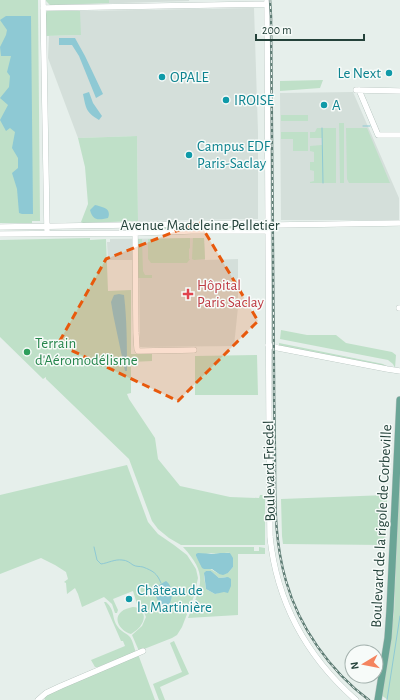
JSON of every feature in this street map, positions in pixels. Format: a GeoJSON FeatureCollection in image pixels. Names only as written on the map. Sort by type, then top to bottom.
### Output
{"type":"FeatureCollection","features":[{"type":"Feature","properties":{"kind":"main road","name":"Boulevard de la rigole de Corbeville"},"geometry":{"type":"LineString","coordinates":[[378,700],[388,638],[390,611],[400,400]]}},
{"type":"Feature","properties":{"kind":"street"},"geometry":{"type":"LineString","coordinates":[[43,0],[46,234]]}},
{"type":"Feature","properties":{"kind":"street"},"geometry":{"type":"LineString","coordinates":[[43,8],[267,2]]}},
{"type":"Feature","properties":{"kind":"street","name":"Boulevard Friedel"},"geometry":{"type":"LineString","coordinates":[[267,2],[270,537],[280,587],[290,615],[316,658],[330,675],[356,700]]}},
{"type":"Feature","properties":{"kind":"street"},"geometry":{"type":"LineString","coordinates":[[400,90],[357,90],[378,135],[400,135]]}},
{"type":"Feature","properties":{"kind":"street","name":"Avenue Madeleine Pelletier"},"geometry":{"type":"LineString","coordinates":[[0,227],[263,223],[268,228]]}},
{"type":"Feature","properties":{"kind":"street","name":"Avenue Madeleine Pelletier"},"geometry":{"type":"LineString","coordinates":[[0,234],[135,233],[400,223]]}},
{"type":"Feature","properties":{"kind":"street"},"geometry":{"type":"LineString","coordinates":[[135,224],[137,349],[138,351],[194,350]]}},
{"type":"Feature","properties":{"kind":"street"},"geometry":{"type":"LineString","coordinates":[[268,345],[400,371]]}},
{"type":"Feature","properties":{"kind":"street"},"geometry":{"type":"LineString","coordinates":[[38,700],[46,693],[143,651]]}},
{"type":"Feature","properties":{"kind":"highlighted area"},"geometry":{"type":"Polygon","coordinates":[[[199,222],[258,321],[178,401],[58,344],[106,259],[199,222]]]}},
{"type":"Feature","properties":{"kind":"shaded area"},"geometry":{"type":"Polygon","coordinates":[[[46,0],[189,0],[189,1],[50,5],[46,0]]]}},
{"type":"Feature","properties":{"kind":"shaded area"},"geometry":{"type":"Polygon","coordinates":[[[254,8],[258,132],[258,219],[138,221],[137,136],[78,138],[48,58],[49,36],[80,35],[80,11],[254,8]]]}},
{"type":"Feature","properties":{"kind":"shaded area"},"geometry":{"type":"Polygon","coordinates":[[[353,92],[399,198],[399,220],[281,220],[280,93],[353,92]]]}},
{"type":"Feature","properties":{"kind":"shaded area","name":"Hôpital Paris Saclay"},"geometry":{"type":"Polygon","coordinates":[[[204,238],[205,260],[238,259],[238,307],[234,346],[140,347],[139,260],[108,260],[107,242],[110,242],[110,239],[204,238]]]}},
{"type":"Feature","properties":{"kind":"green space"},"geometry":{"type":"Polygon","coordinates":[[[0,0],[38,0],[40,221],[32,221],[32,223],[0,223],[0,0]]]}},
{"type":"Feature","properties":{"kind":"green space"},"geometry":{"type":"Polygon","coordinates":[[[46,0],[109,0],[109,3],[50,5],[46,0]]]}},
{"type":"Feature","properties":{"kind":"green space"},"geometry":{"type":"Polygon","coordinates":[[[47,10],[80,11],[81,35],[46,36],[47,10]]]}},
{"type":"Feature","properties":{"kind":"green space"},"geometry":{"type":"Polygon","coordinates":[[[323,80],[320,88],[280,91],[280,81],[323,80]]]}},
{"type":"Feature","properties":{"kind":"green space"},"geometry":{"type":"Polygon","coordinates":[[[281,115],[308,115],[308,121],[281,121],[281,115]]]}},
{"type":"Feature","properties":{"kind":"green space"},"geometry":{"type":"Polygon","coordinates":[[[339,123],[344,123],[344,183],[340,183],[339,123]]]}},
{"type":"Feature","properties":{"kind":"green space"},"geometry":{"type":"Polygon","coordinates":[[[317,128],[336,128],[336,183],[310,183],[314,181],[314,171],[310,170],[310,162],[314,162],[314,152],[310,151],[310,146],[322,145],[322,138],[310,138],[310,132],[315,132],[317,128]]]}},
{"type":"Feature","properties":{"kind":"green space"},"geometry":{"type":"Polygon","coordinates":[[[346,128],[367,128],[390,183],[349,183],[347,179],[346,128]]]}},
{"type":"Feature","properties":{"kind":"green space"},"geometry":{"type":"Polygon","coordinates":[[[281,132],[308,132],[308,151],[293,151],[293,139],[281,139],[281,132]]]}},
{"type":"Feature","properties":{"kind":"green space"},"geometry":{"type":"Polygon","coordinates":[[[137,136],[138,221],[81,222],[88,204],[85,167],[78,138],[137,136]]]}},
{"type":"Feature","properties":{"kind":"green space"},"geometry":{"type":"Polygon","coordinates":[[[258,225],[260,227],[233,228],[225,230],[156,230],[156,228],[159,227],[258,225]]]}},
{"type":"Feature","properties":{"kind":"green space"},"geometry":{"type":"Polygon","coordinates":[[[90,238],[90,240],[106,239],[108,291],[131,290],[131,354],[152,354],[152,361],[131,362],[131,393],[127,394],[155,438],[158,459],[180,486],[230,497],[259,498],[260,495],[265,495],[265,545],[181,545],[169,538],[158,529],[152,521],[129,459],[46,379],[46,377],[43,379],[0,337],[0,240],[90,238]]]}},
{"type":"Feature","properties":{"kind":"green space"},"geometry":{"type":"Polygon","coordinates":[[[190,238],[190,259],[187,263],[151,263],[148,259],[148,239],[190,238]]]}},
{"type":"Feature","properties":{"kind":"green space"},"geometry":{"type":"Polygon","coordinates":[[[193,238],[204,238],[205,259],[192,259],[193,238]]]}},
{"type":"Feature","properties":{"kind":"green space"},"geometry":{"type":"Polygon","coordinates":[[[136,239],[142,239],[143,271],[145,275],[152,275],[152,278],[137,277],[136,239]]]}},
{"type":"Feature","properties":{"kind":"green space"},"geometry":{"type":"Polygon","coordinates":[[[281,330],[307,335],[336,335],[346,343],[392,352],[396,355],[395,368],[388,360],[280,339],[281,330]]]}},
{"type":"Feature","properties":{"kind":"green space"},"geometry":{"type":"Polygon","coordinates":[[[279,343],[383,364],[388,367],[279,346],[279,343]]]}},
{"type":"Feature","properties":{"kind":"green space"},"geometry":{"type":"Polygon","coordinates":[[[257,355],[258,395],[195,395],[195,356],[257,355]]]}},
{"type":"Feature","properties":{"kind":"green space"},"geometry":{"type":"Polygon","coordinates":[[[400,461],[400,700],[388,700],[381,695],[383,684],[384,684],[394,613],[400,461]]]}},
{"type":"Feature","properties":{"kind":"green space"},"geometry":{"type":"Polygon","coordinates":[[[127,465],[148,522],[158,534],[187,555],[196,569],[198,578],[194,596],[182,627],[177,635],[139,651],[132,635],[142,626],[146,617],[142,608],[137,604],[133,591],[113,599],[118,610],[117,613],[115,613],[112,604],[104,597],[82,607],[75,588],[67,594],[66,583],[64,582],[68,579],[66,572],[41,558],[0,574],[0,495],[127,465]]]}},
{"type":"Feature","properties":{"kind":"green space"},"geometry":{"type":"Polygon","coordinates":[[[387,495],[385,545],[283,544],[281,499],[387,495]]]}},
{"type":"Feature","properties":{"kind":"green space"},"geometry":{"type":"Polygon","coordinates":[[[183,547],[254,547],[254,551],[259,551],[259,547],[265,548],[265,554],[238,554],[238,615],[188,618],[199,589],[200,581],[197,565],[183,547]],[[211,553],[196,556],[203,565],[219,574],[228,573],[233,567],[230,553],[211,553]],[[206,571],[204,576],[206,589],[215,594],[218,593],[226,577],[219,578],[211,571],[206,571]]]}},
{"type":"Feature","properties":{"kind":"green space"},"geometry":{"type":"Polygon","coordinates":[[[104,602],[106,602],[111,608],[119,629],[127,634],[132,640],[136,652],[95,667],[91,660],[125,646],[123,641],[121,641],[104,602]]]}},
{"type":"Feature","properties":{"kind":"green space"},"geometry":{"type":"Polygon","coordinates":[[[136,607],[142,611],[144,619],[139,628],[131,634],[124,631],[119,625],[118,615],[122,611],[136,607]]]}},
{"type":"Feature","properties":{"kind":"green space"},"geometry":{"type":"Polygon","coordinates":[[[174,641],[189,674],[160,687],[165,700],[159,700],[153,684],[182,672],[170,643],[174,641]]]}},
{"type":"Feature","properties":{"kind":"green space"},"geometry":{"type":"Polygon","coordinates":[[[138,654],[155,700],[45,700],[44,697],[49,693],[138,654]]]}},
{"type":"Feature","properties":{"kind":"water"},"geometry":{"type":"Polygon","coordinates":[[[6,16],[31,16],[33,214],[19,213],[17,189],[12,173],[18,168],[18,158],[12,148],[15,132],[10,128],[6,131],[0,120],[8,105],[0,98],[9,87],[10,76],[7,72],[11,56],[1,56],[0,47],[7,30],[0,20],[6,16]]]}},
{"type":"Feature","properties":{"kind":"water"},"geometry":{"type":"Polygon","coordinates":[[[59,38],[75,38],[103,94],[96,98],[79,56],[72,45],[59,45],[59,38]]]}},
{"type":"Feature","properties":{"kind":"water"},"geometry":{"type":"Polygon","coordinates":[[[89,92],[93,103],[102,116],[99,120],[91,115],[86,107],[83,94],[89,92]]]}},
{"type":"Feature","properties":{"kind":"water"},"geometry":{"type":"Polygon","coordinates":[[[95,205],[103,207],[109,212],[108,218],[94,218],[90,210],[95,205]]]}},
{"type":"Feature","properties":{"kind":"water"},"geometry":{"type":"Polygon","coordinates":[[[114,295],[124,295],[125,304],[127,371],[125,371],[111,302],[114,295]]]}},
{"type":"Feature","properties":{"kind":"water"},"geometry":{"type":"Polygon","coordinates":[[[198,553],[230,553],[233,558],[233,567],[228,573],[223,575],[212,569],[204,569],[196,556],[198,553]]]}},
{"type":"Feature","properties":{"kind":"water"},"geometry":{"type":"Polygon","coordinates":[[[206,571],[211,571],[219,578],[228,577],[231,579],[231,586],[228,593],[224,592],[215,594],[206,589],[204,573],[206,571]]]}},
{"type":"Feature","properties":{"kind":"water"},"geometry":{"type":"Polygon","coordinates":[[[166,581],[169,584],[172,594],[169,605],[167,608],[164,608],[161,607],[158,602],[154,588],[166,581]]]}},
{"type":"Feature","properties":{"kind":"waterway"},"geometry":{"type":"LineString","coordinates":[[363,126],[370,126]]}},
{"type":"Feature","properties":{"kind":"waterway"},"geometry":{"type":"LineString","coordinates":[[322,128],[323,183]]}},
{"type":"Feature","properties":{"kind":"waterway"},"geometry":{"type":"LineString","coordinates":[[94,547],[97,560],[101,564],[117,560],[125,560],[134,566],[143,567],[152,571],[161,583]]}},
{"type":"Feature","properties":{"kind":"waterway"},"geometry":{"type":"LineString","coordinates":[[387,700],[400,616]]}},
{"type":"Feature","properties":{"kind":"railway"},"geometry":{"type":"LineString","coordinates":[[270,0],[276,525],[282,567],[299,615],[318,647],[329,662],[341,676],[369,700]]}},
{"type":"Feature","properties":{"kind":"place","name":"Le Next"},"geometry":{"type":"Point","coordinates":[389,73]}},
{"type":"Feature","properties":{"kind":"place","name":"OPALE"},"geometry":{"type":"Point","coordinates":[162,77]}},
{"type":"Feature","properties":{"kind":"place","name":"IROISE"},"geometry":{"type":"Point","coordinates":[226,100]}},
{"type":"Feature","properties":{"kind":"place","name":"A"},"geometry":{"type":"Point","coordinates":[324,105]}},
{"type":"Feature","properties":{"kind":"place","name":"Campus EDF Paris-Saclay"},"geometry":{"type":"Point","coordinates":[189,155]}},
{"type":"Feature","properties":{"kind":"place","name":"Hôpital Paris Saclay"},"geometry":{"type":"Point","coordinates":[188,294]}},
{"type":"Feature","properties":{"kind":"place","name":"Terrain d'Aéromodélisme"},"geometry":{"type":"Point","coordinates":[27,352]}},
{"type":"Feature","properties":{"kind":"place","name":"Château de la Martinière"},"geometry":{"type":"Point","coordinates":[129,599]}}]}
